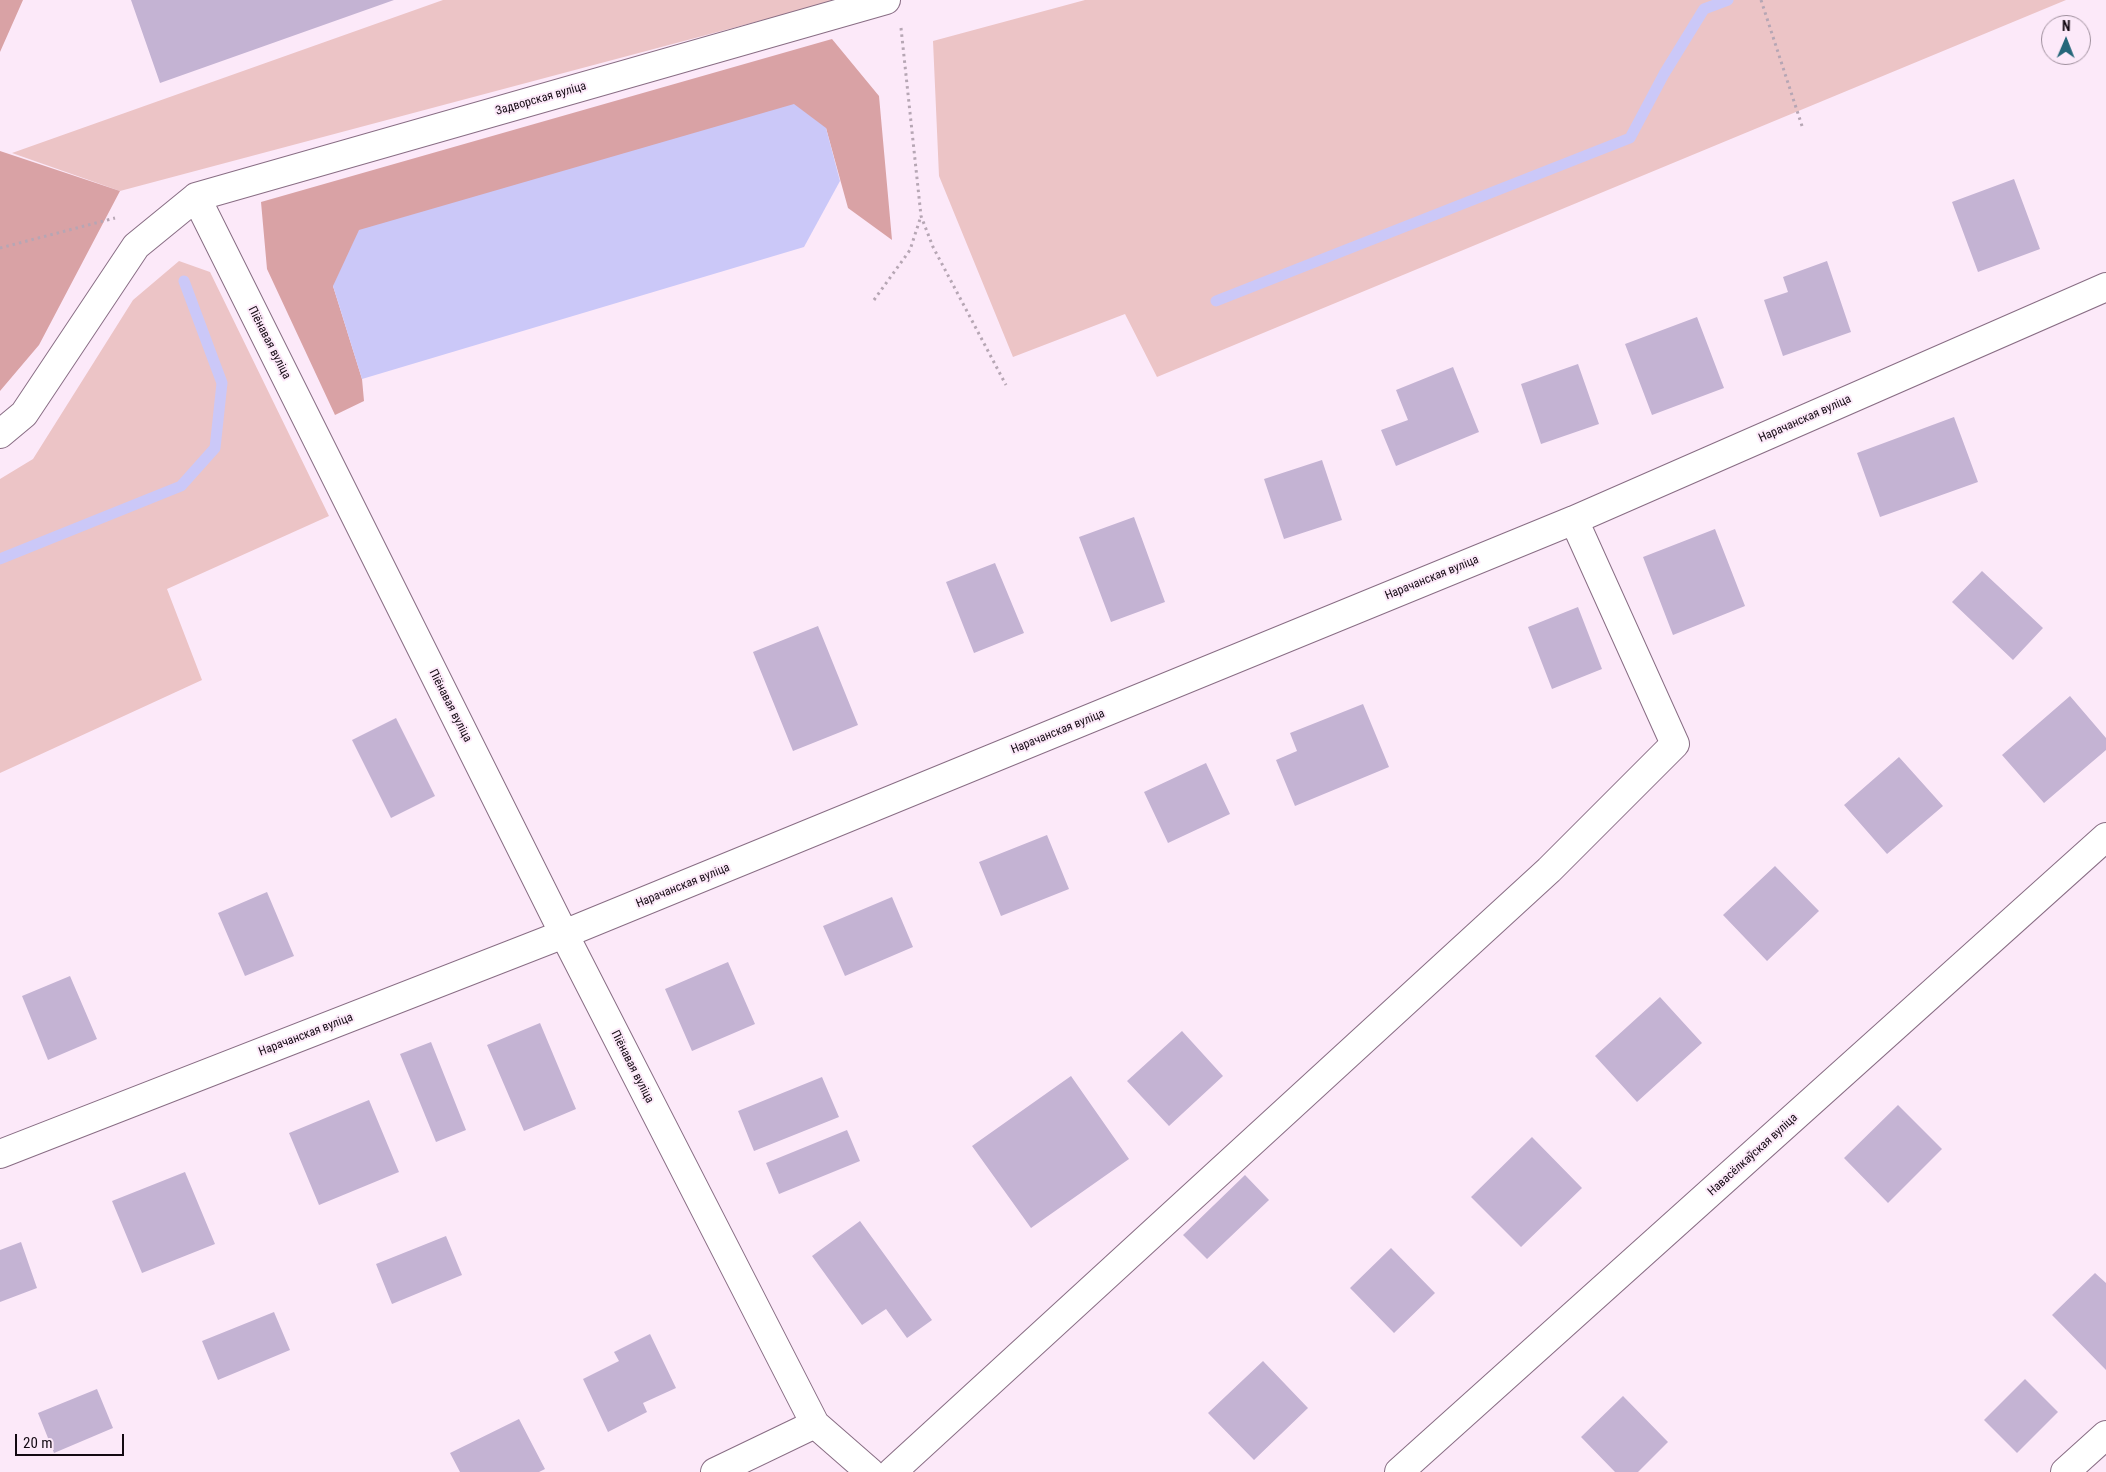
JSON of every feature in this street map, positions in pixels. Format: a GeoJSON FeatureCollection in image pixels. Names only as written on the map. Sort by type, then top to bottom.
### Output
{"type":"FeatureCollection","features":[{"type":"Feature","properties":{"kind":"street","name":"Задворская вуліца"},"geometry":{"type":"LineString","coordinates":[[196,197],[893,10]]}},
{"type":"Feature","properties":{"kind":"street"},"geometry":{"type":"LineString","coordinates":[[0,434],[24,414],[136,246],[196,197]]}},
{"type":"Feature","properties":{"kind":"street","name":"Піёнавая вуліца"},"geometry":{"type":"LineString","coordinates":[[196,197],[564,934],[815,1424],[870,1472]]}},
{"type":"Feature","properties":{"kind":"street","name":"Нарачанская вуліца"},"geometry":{"type":"LineString","coordinates":[[0,1154],[564,934],[1574,520],[2106,288]]}},
{"type":"Feature","properties":{"kind":"street"},"geometry":{"type":"LineString","coordinates":[[892,1472],[1549,870],[1675,744],[1574,520]]}},
{"type":"Feature","properties":{"kind":"street","name":"Навасёлкаўская вуліца"},"geometry":{"type":"LineString","coordinates":[[1399,1472],[2106,838]]}},
{"type":"Feature","properties":{"kind":"street"},"geometry":{"type":"LineString","coordinates":[[715,1472],[815,1424]]}},
{"type":"Feature","properties":{"kind":"street"},"geometry":{"type":"LineString","coordinates":[[2065,1472],[2106,1435]]}},
{"type":"Feature","properties":{"kind":"path"},"geometry":{"type":"LineString","coordinates":[[1761,0],[1803,129]]}},
{"type":"Feature","properties":{"kind":"path"},"geometry":{"type":"LineString","coordinates":[[893,10],[921,216],[933,247],[1006,385]]}},
{"type":"Feature","properties":{"kind":"path"},"geometry":{"type":"LineString","coordinates":[[874,300],[910,250],[921,216]]}},
{"type":"Feature","properties":{"kind":"path"},"geometry":{"type":"LineString","coordinates":[[0,248],[121,217]]}},
{"type":"Feature","properties":{"kind":"shaded area"},"geometry":{"type":"Polygon","coordinates":[[[0,0],[23,0],[0,52],[0,0]]]}},
{"type":"Feature","properties":{"kind":"shaded area"},"geometry":{"type":"Polygon","coordinates":[[[443,0],[838,0],[120,191],[12,153],[443,0]]]}},
{"type":"Feature","properties":{"kind":"shaded area"},"geometry":{"type":"Polygon","coordinates":[[[1085,0],[2066,0],[1157,377],[1125,314],[1013,357],[939,176],[933,41],[1085,0]]]}},
{"type":"Feature","properties":{"kind":"shaded area"},"geometry":{"type":"Polygon","coordinates":[[[832,39],[879,96],[892,240],[848,208],[826,128],[333,286],[362,379],[364,401],[335,415],[267,269],[261,202],[832,39]]]}},
{"type":"Feature","properties":{"kind":"shaded area"},"geometry":{"type":"Polygon","coordinates":[[[0,151],[120,191],[39,345],[0,391],[0,151]]]}},
{"type":"Feature","properties":{"kind":"shaded area"},"geometry":{"type":"Polygon","coordinates":[[[179,261],[210,272],[329,516],[167,589],[202,680],[0,773],[0,479],[33,459],[133,300],[179,261]]]}},
{"type":"Feature","properties":{"kind":"water"},"geometry":{"type":"Polygon","coordinates":[[[794,104],[826,128],[840,181],[804,247],[362,379],[333,286],[359,230],[794,104]]]}},
{"type":"Feature","properties":{"kind":"building"},"geometry":{"type":"Polygon","coordinates":[[[131,0],[394,0],[160,83],[131,0]]]}},
{"type":"Feature","properties":{"kind":"building"},"geometry":{"type":"Polygon","coordinates":[[[2014,179],[2040,249],[1978,272],[1952,202],[2014,179]]]}},
{"type":"Feature","properties":{"kind":"building"},"geometry":{"type":"Polygon","coordinates":[[[1827,261],[1851,332],[1783,356],[1764,300],[1788,292],[1783,277],[1827,261]]]}},
{"type":"Feature","properties":{"kind":"building"},"geometry":{"type":"Polygon","coordinates":[[[1697,317],[1724,388],[1652,415],[1625,344],[1697,317]]]}},
{"type":"Feature","properties":{"kind":"building"},"geometry":{"type":"Polygon","coordinates":[[[1578,364],[1599,424],[1541,444],[1521,384],[1578,364]]]}},
{"type":"Feature","properties":{"kind":"building"},"geometry":{"type":"Polygon","coordinates":[[[1453,367],[1479,432],[1396,466],[1381,430],[1408,420],[1396,390],[1453,367]]]}},
{"type":"Feature","properties":{"kind":"building"},"geometry":{"type":"Polygon","coordinates":[[[1954,417],[1978,482],[1880,517],[1857,453],[1954,417]]]}},
{"type":"Feature","properties":{"kind":"building"},"geometry":{"type":"Polygon","coordinates":[[[1322,460],[1342,520],[1284,539],[1264,479],[1322,460]]]}},
{"type":"Feature","properties":{"kind":"building"},"geometry":{"type":"Polygon","coordinates":[[[1134,517],[1165,602],[1111,622],[1079,537],[1134,517]]]}},
{"type":"Feature","properties":{"kind":"building"},"geometry":{"type":"Polygon","coordinates":[[[1715,529],[1745,606],[1673,635],[1643,557],[1715,529]]]}},
{"type":"Feature","properties":{"kind":"building"},"geometry":{"type":"Polygon","coordinates":[[[995,563],[1024,633],[974,653],[946,582],[995,563]]]}},
{"type":"Feature","properties":{"kind":"building"},"geometry":{"type":"Polygon","coordinates":[[[1982,571],[2043,628],[2013,660],[1952,602],[1982,571]]]}},
{"type":"Feature","properties":{"kind":"building"},"geometry":{"type":"Polygon","coordinates":[[[1578,607],[1602,669],[1552,689],[1528,627],[1578,607]]]}},
{"type":"Feature","properties":{"kind":"building"},"geometry":{"type":"Polygon","coordinates":[[[818,626],[858,725],[793,751],[753,652],[818,626]]]}},
{"type":"Feature","properties":{"kind":"building"},"geometry":{"type":"Polygon","coordinates":[[[2070,696],[2106,738],[2106,750],[2044,803],[2002,755],[2070,696]]]}},
{"type":"Feature","properties":{"kind":"building"},"geometry":{"type":"Polygon","coordinates":[[[1363,704],[1389,767],[1295,806],[1276,760],[1297,751],[1290,733],[1363,704]]]}},
{"type":"Feature","properties":{"kind":"building"},"geometry":{"type":"Polygon","coordinates":[[[396,718],[435,796],[391,818],[352,740],[396,718]]]}},
{"type":"Feature","properties":{"kind":"building"},"geometry":{"type":"Polygon","coordinates":[[[1899,757],[1943,806],[1887,854],[1844,805],[1899,757]]]}},
{"type":"Feature","properties":{"kind":"building"},"geometry":{"type":"Polygon","coordinates":[[[1206,763],[1230,814],[1168,843],[1144,792],[1206,763]]]}},
{"type":"Feature","properties":{"kind":"building"},"geometry":{"type":"Polygon","coordinates":[[[1047,835],[1069,889],[1001,916],[979,862],[1047,835]]]}},
{"type":"Feature","properties":{"kind":"building"},"geometry":{"type":"Polygon","coordinates":[[[1775,866],[1819,911],[1767,961],[1723,915],[1775,866]]]}},
{"type":"Feature","properties":{"kind":"building"},"geometry":{"type":"Polygon","coordinates":[[[267,892],[294,956],[245,976],[218,913],[267,892]]]}},
{"type":"Feature","properties":{"kind":"building"},"geometry":{"type":"Polygon","coordinates":[[[892,897],[913,947],[845,976],[823,926],[892,897]]]}},
{"type":"Feature","properties":{"kind":"building"},"geometry":{"type":"Polygon","coordinates":[[[728,962],[755,1024],[692,1051],[665,989],[728,962]]]}},
{"type":"Feature","properties":{"kind":"building"},"geometry":{"type":"Polygon","coordinates":[[[70,976],[97,1039],[48,1060],[22,996],[70,976]]]}},
{"type":"Feature","properties":{"kind":"building"},"geometry":{"type":"Polygon","coordinates":[[[1660,997],[1702,1043],[1637,1102],[1595,1056],[1660,997]]]}},
{"type":"Feature","properties":{"kind":"building"},"geometry":{"type":"Polygon","coordinates":[[[540,1023],[576,1109],[524,1131],[487,1045],[540,1023]]]}},
{"type":"Feature","properties":{"kind":"building"},"geometry":{"type":"Polygon","coordinates":[[[1182,1031],[1223,1076],[1169,1126],[1127,1081],[1182,1031]]]}},
{"type":"Feature","properties":{"kind":"building"},"geometry":{"type":"Polygon","coordinates":[[[431,1042],[466,1130],[436,1142],[400,1054],[431,1042]]]}},
{"type":"Feature","properties":{"kind":"building"},"geometry":{"type":"Polygon","coordinates":[[[1071,1076],[1129,1159],[1031,1228],[972,1146],[1071,1076]]]}},
{"type":"Feature","properties":{"kind":"building"},"geometry":{"type":"Polygon","coordinates":[[[822,1077],[839,1117],[754,1151],[738,1111],[822,1077]]]}},
{"type":"Feature","properties":{"kind":"building"},"geometry":{"type":"Polygon","coordinates":[[[369,1100],[399,1172],[319,1205],[289,1133],[369,1100]]]}},
{"type":"Feature","properties":{"kind":"building"},"geometry":{"type":"Polygon","coordinates":[[[1898,1105],[1942,1149],[1888,1203],[1844,1158],[1898,1105]]]}},
{"type":"Feature","properties":{"kind":"building"},"geometry":{"type":"Polygon","coordinates":[[[847,1130],[860,1161],[779,1194],[766,1163],[847,1130]]]}},
{"type":"Feature","properties":{"kind":"building"},"geometry":{"type":"Polygon","coordinates":[[[1532,1137],[1582,1188],[1521,1247],[1471,1197],[1532,1137]]]}},
{"type":"Feature","properties":{"kind":"building"},"geometry":{"type":"Polygon","coordinates":[[[185,1172],[215,1244],[142,1273],[112,1201],[185,1172]]]}},
{"type":"Feature","properties":{"kind":"building"},"geometry":{"type":"Polygon","coordinates":[[[1245,1175],[1269,1200],[1207,1259],[1183,1235],[1245,1175]]]}},
{"type":"Feature","properties":{"kind":"building"},"geometry":{"type":"Polygon","coordinates":[[[860,1221],[932,1320],[907,1338],[886,1309],[862,1325],[812,1256],[860,1221]]]}},
{"type":"Feature","properties":{"kind":"building"},"geometry":{"type":"Polygon","coordinates":[[[446,1236],[462,1275],[392,1304],[376,1264],[446,1236]]]}},
{"type":"Feature","properties":{"kind":"building"},"geometry":{"type":"Polygon","coordinates":[[[21,1242],[37,1288],[0,1302],[0,1250],[21,1242]]]}},
{"type":"Feature","properties":{"kind":"building"},"geometry":{"type":"Polygon","coordinates":[[[1391,1248],[1435,1293],[1394,1333],[1350,1288],[1391,1248]]]}},
{"type":"Feature","properties":{"kind":"building"},"geometry":{"type":"Polygon","coordinates":[[[2095,1273],[2106,1283],[2106,1370],[2052,1315],[2095,1273]]]}},
{"type":"Feature","properties":{"kind":"building"},"geometry":{"type":"Polygon","coordinates":[[[274,1312],[290,1350],[218,1380],[202,1341],[274,1312]]]}},
{"type":"Feature","properties":{"kind":"building"},"geometry":{"type":"Polygon","coordinates":[[[650,1334],[676,1388],[643,1403],[647,1412],[608,1432],[583,1379],[619,1361],[614,1352],[650,1334]]]}},
{"type":"Feature","properties":{"kind":"building"},"geometry":{"type":"Polygon","coordinates":[[[1263,1361],[1308,1408],[1254,1460],[1208,1413],[1263,1361]]]}},
{"type":"Feature","properties":{"kind":"building"},"geometry":{"type":"Polygon","coordinates":[[[2025,1379],[2058,1412],[2017,1453],[1984,1420],[2025,1379]]]}},
{"type":"Feature","properties":{"kind":"building"},"geometry":{"type":"Polygon","coordinates":[[[97,1389],[113,1428],[54,1453],[38,1413],[97,1389]]]}},
{"type":"Feature","properties":{"kind":"building"},"geometry":{"type":"Polygon","coordinates":[[[1623,1396],[1668,1442],[1638,1472],[1615,1472],[1581,1437],[1623,1396]]]}},
{"type":"Feature","properties":{"kind":"building"},"geometry":{"type":"Polygon","coordinates":[[[519,1419],[545,1469],[539,1472],[460,1472],[450,1453],[519,1419]]]}},
{"type":"Feature","properties":{"kind":"waterway"},"geometry":{"type":"LineString","coordinates":[[1216,301],[1630,138],[1664,74],[1704,9],[1728,0]]}},
{"type":"Feature","properties":{"kind":"waterway"},"geometry":{"type":"LineString","coordinates":[[0,559],[181,486],[215,448],[222,383],[184,281]]}}]}
